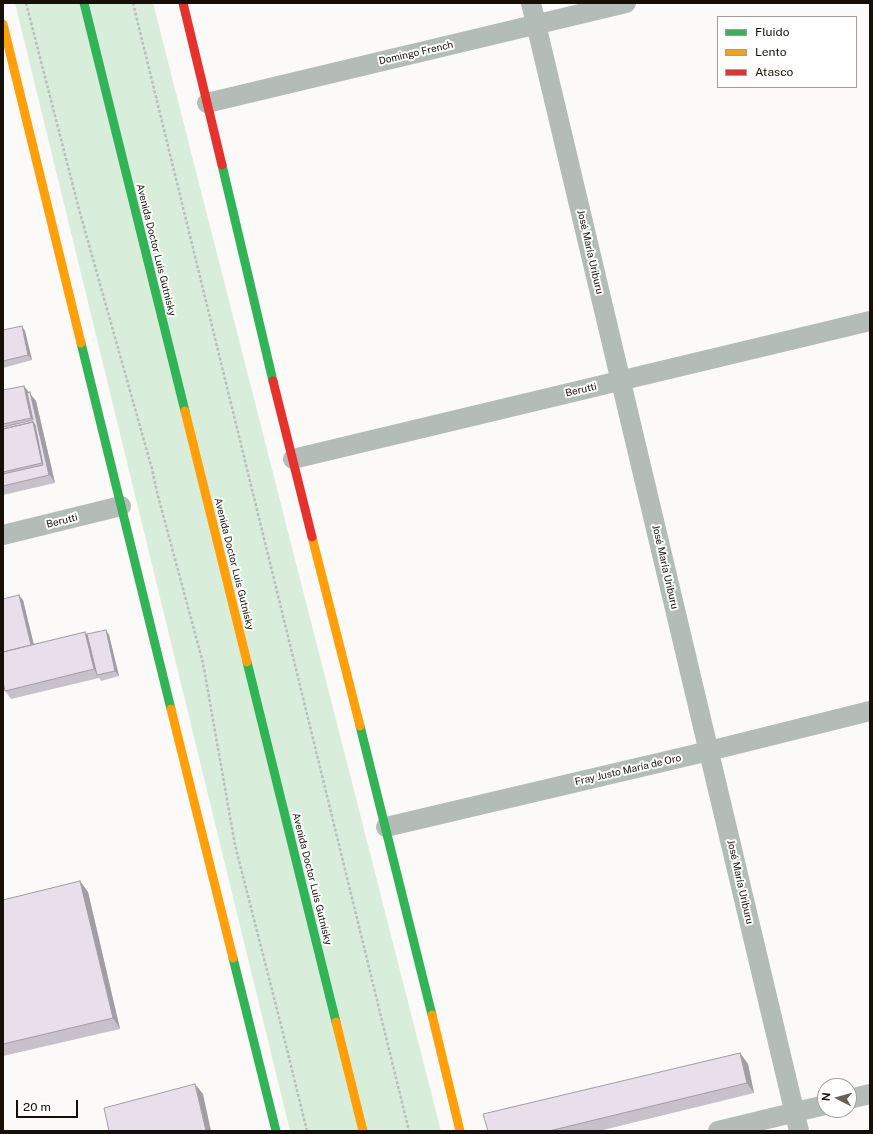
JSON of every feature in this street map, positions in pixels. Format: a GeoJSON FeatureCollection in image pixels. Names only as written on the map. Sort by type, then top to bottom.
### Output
{"type":"FeatureCollection","features":[{"type":"Feature","properties":{"kind":"main road","name":"Avenida Doctor Luis Gutnisky"},"geometry":{"type":"LineString","coordinates":[[84,3],[363,1131]]}},
{"type":"Feature","properties":{"kind":"main road"},"geometry":{"type":"LineString","coordinates":[[183,3],[292,460],[386,827],[460,1131]]}},
{"type":"Feature","properties":{"kind":"main road"},"geometry":{"type":"LineString","coordinates":[[3,24],[276,1131]]}},
{"type":"Feature","properties":{"kind":"street","name":"José María Uriburu"},"geometry":{"type":"LineString","coordinates":[[532,3],[797,1122]]}},
{"type":"Feature","properties":{"kind":"street","name":"Domingo French"},"geometry":{"type":"LineString","coordinates":[[207,103],[626,3]]}},
{"type":"Feature","properties":{"kind":"street","name":"Berutti"},"geometry":{"type":"LineString","coordinates":[[292,460],[870,321]]}},
{"type":"Feature","properties":{"kind":"street","name":"Berutti"},"geometry":{"type":"LineString","coordinates":[[3,535],[121,506]]}},
{"type":"Feature","properties":{"kind":"street","name":"Fray Justo María de Oro"},"geometry":{"type":"LineString","coordinates":[[386,827],[709,751],[870,711]]}},
{"type":"Feature","properties":{"kind":"street"},"geometry":{"type":"LineString","coordinates":[[857,1097],[870,1094]]}},
{"type":"Feature","properties":{"kind":"street"},"geometry":{"type":"LineString","coordinates":[[718,1131],[797,1122],[817,1110]]}},
{"type":"Feature","properties":{"kind":"path"},"geometry":{"type":"LineString","coordinates":[[26,3],[80,213],[152,469],[203,663],[235,845],[307,1131]]}},
{"type":"Feature","properties":{"kind":"path"},"geometry":{"type":"LineString","coordinates":[[133,3],[409,1131]]}},
{"type":"Feature","properties":{"kind":"green space"},"geometry":{"type":"Polygon","coordinates":[[[15,3],[153,3],[441,1131],[290,1131],[15,3]]]}},
{"type":"Feature","properties":{"kind":"building"},"geometry":{"type":"Polygon","coordinates":[[[22,326],[28,355],[3,361],[3,330],[22,326]]]}},
{"type":"Feature","properties":{"kind":"building"},"geometry":{"type":"Polygon","coordinates":[[[24,386],[31,418],[3,424],[3,390],[24,386]]]}},
{"type":"Feature","properties":{"kind":"building"},"geometry":{"type":"Polygon","coordinates":[[[30,392],[49,475],[3,486],[3,474],[43,465],[35,425],[33,422],[3,429],[3,427],[33,420],[27,393],[30,392]]]}},
{"type":"Feature","properties":{"kind":"building"},"geometry":{"type":"Polygon","coordinates":[[[33,422],[42,463],[3,472],[3,429],[33,422]]]}},
{"type":"Feature","properties":{"kind":"building"},"geometry":{"type":"Polygon","coordinates":[[[19,595],[31,645],[3,652],[3,599],[19,595]]]}},
{"type":"Feature","properties":{"kind":"building"},"geometry":{"type":"Polygon","coordinates":[[[106,630],[115,671],[97,675],[87,634],[106,630]]]}},
{"type":"Feature","properties":{"kind":"building"},"geometry":{"type":"Polygon","coordinates":[[[85,632],[94,669],[5,691],[3,681],[3,652],[85,632]]]}},
{"type":"Feature","properties":{"kind":"building"},"geometry":{"type":"Polygon","coordinates":[[[80,881],[113,1018],[3,1044],[3,900],[80,881]]]}},
{"type":"Feature","properties":{"kind":"building"},"geometry":{"type":"Polygon","coordinates":[[[740,1053],[747,1083],[549,1131],[488,1131],[483,1114],[740,1053]]]}},
{"type":"Feature","properties":{"kind":"building"},"geometry":{"type":"Polygon","coordinates":[[[195,1084],[206,1131],[109,1131],[104,1108],[195,1084]]]}},
{"type":"Feature","properties":{"kind":"traffic: fast"},"geometry":{"type":"LineString","coordinates":[[84,3],[185,411]]}},
{"type":"Feature","properties":{"kind":"traffic: fast"},"geometry":{"type":"LineString","coordinates":[[222,165],[273,381]]}},
{"type":"Feature","properties":{"kind":"traffic: fast"},"geometry":{"type":"LineString","coordinates":[[81,343],[171,709]]}},
{"type":"Feature","properties":{"kind":"traffic: fast"},"geometry":{"type":"LineString","coordinates":[[247,662],[336,1022]]}},
{"type":"Feature","properties":{"kind":"traffic: fast"},"geometry":{"type":"LineString","coordinates":[[360,726],[432,1015]]}},
{"type":"Feature","properties":{"kind":"traffic: fast"},"geometry":{"type":"LineString","coordinates":[[233,958],[276,1131]]}},
{"type":"Feature","properties":{"kind":"traffic: slow"},"geometry":{"type":"LineString","coordinates":[[3,24],[81,343]]}},
{"type":"Feature","properties":{"kind":"traffic: slow"},"geometry":{"type":"LineString","coordinates":[[185,411],[247,662]]}},
{"type":"Feature","properties":{"kind":"traffic: slow"},"geometry":{"type":"LineString","coordinates":[[312,537],[360,726]]}},
{"type":"Feature","properties":{"kind":"traffic: slow"},"geometry":{"type":"LineString","coordinates":[[171,709],[233,958]]}},
{"type":"Feature","properties":{"kind":"traffic: slow"},"geometry":{"type":"LineString","coordinates":[[432,1015],[460,1131]]}},
{"type":"Feature","properties":{"kind":"traffic: slow"},"geometry":{"type":"LineString","coordinates":[[336,1022],[363,1131]]}},
{"type":"Feature","properties":{"kind":"traffic: jam"},"geometry":{"type":"LineString","coordinates":[[183,3],[222,165]]}},
{"type":"Feature","properties":{"kind":"traffic: jam"},"geometry":{"type":"LineString","coordinates":[[273,381],[312,537]]}}]}
